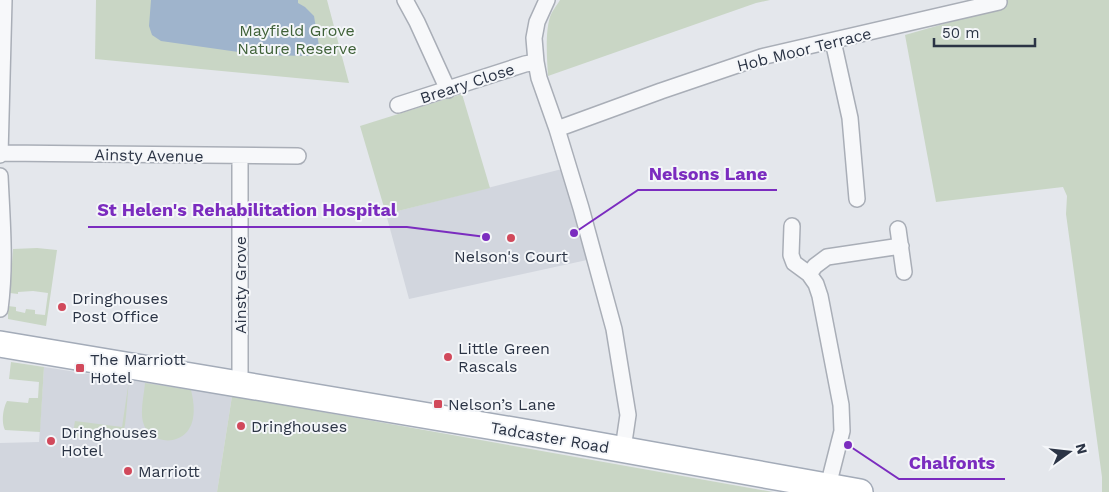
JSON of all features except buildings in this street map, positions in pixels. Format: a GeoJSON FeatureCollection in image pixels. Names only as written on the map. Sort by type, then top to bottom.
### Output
{"type":"FeatureCollection","features":[{"type":"Feature","properties":{"kind":"main road","name":"Tadcaster Road"},"geometry":{"type":"LineString","coordinates":[[0,344],[240,383],[860,492]]}},
{"type":"Feature","properties":{"kind":"street"},"geometry":{"type":"LineString","coordinates":[[0,154],[4,0]]}},
{"type":"Feature","properties":{"kind":"street"},"geometry":{"type":"LineString","coordinates":[[405,0],[418,22],[448,90]]}},
{"type":"Feature","properties":{"kind":"street"},"geometry":{"type":"LineString","coordinates":[[547,0],[537,22],[534,38],[536,62],[539,78],[581,208],[614,329],[628,415],[623,450]]}},
{"type":"Feature","properties":{"kind":"street","name":"Hob Moor Terrace"},"geometry":{"type":"LineString","coordinates":[[557,130],[661,91],[761,57],[1000,2]]}},
{"type":"Feature","properties":{"kind":"street"},"geometry":{"type":"LineString","coordinates":[[834,41],[850,118],[856,199]]}},
{"type":"Feature","properties":{"kind":"street","name":"Breary Close"},"geometry":{"type":"LineString","coordinates":[[398,105],[536,62]]}},
{"type":"Feature","properties":{"kind":"street","name":"Ainsty Avenue"},"geometry":{"type":"LineString","coordinates":[[0,154],[298,156]]}},
{"type":"Feature","properties":{"kind":"street","name":"Ainsty Grove"},"geometry":{"type":"LineString","coordinates":[[240,156],[240,383]]}},
{"type":"Feature","properties":{"kind":"street"},"geometry":{"type":"LineString","coordinates":[[0,176],[4,253],[0,309]]}},
{"type":"Feature","properties":{"kind":"street"},"geometry":{"type":"LineString","coordinates":[[792,226],[791,255],[794,264],[809,274],[816,284],[841,405],[842,431],[828,486]]}},
{"type":"Feature","properties":{"kind":"street"},"geometry":{"type":"LineString","coordinates":[[898,229],[904,272]]}},
{"type":"Feature","properties":{"kind":"street"},"geometry":{"type":"LineString","coordinates":[[809,274],[827,257],[901,246]]}},
{"type":"Feature","properties":{"kind":"shaded area"},"geometry":{"type":"Polygon","coordinates":[[[562,169],[587,260],[409,299],[386,214],[562,169]]]}},
{"type":"Feature","properties":{"kind":"shaded area"},"geometry":{"type":"Polygon","coordinates":[[[44,367],[232,396],[217,492],[0,492],[0,443],[39,442],[44,367]]]}},
{"type":"Feature","properties":{"kind":"green space","name":"Mayfield Grove Nature Reserve"},"geometry":{"type":"Polygon","coordinates":[[[96,0],[327,0],[349,83],[95,59],[96,0]]]}},
{"type":"Feature","properties":{"kind":"green space"},"geometry":{"type":"Polygon","coordinates":[[[560,0],[770,0],[756,3],[548,76],[548,23],[560,0]]]}},
{"type":"Feature","properties":{"kind":"green space"},"geometry":{"type":"Polygon","coordinates":[[[993,0],[1109,0],[1109,492],[1102,492],[1102,477],[1066,214],[1067,196],[1063,187],[936,202],[905,35],[996,9],[993,0]]]}},
{"type":"Feature","properties":{"kind":"green space"},"geometry":{"type":"Polygon","coordinates":[[[462,94],[490,188],[386,214],[360,126],[462,94]]]}},
{"type":"Feature","properties":{"kind":"green space"},"geometry":{"type":"Polygon","coordinates":[[[37,248],[57,250],[46,326],[8,319],[8,306],[16,307],[16,311],[25,313],[26,309],[35,310],[35,314],[45,315],[48,293],[33,291],[18,292],[18,294],[10,293],[13,249],[37,248]]]}},
{"type":"Feature","properties":{"kind":"green space"},"geometry":{"type":"Polygon","coordinates":[[[11,362],[44,367],[40,432],[5,430],[3,416],[7,401],[28,403],[29,398],[38,398],[39,382],[9,379],[11,362]]]}},
{"type":"Feature","properties":{"kind":"green space"},"geometry":{"type":"Polygon","coordinates":[[[129,380],[125,427],[123,430],[117,434],[72,438],[75,421],[122,427],[129,380]]]}},
{"type":"Feature","properties":{"kind":"green space"},"geometry":{"type":"Polygon","coordinates":[[[145,383],[191,390],[194,415],[189,429],[184,435],[171,440],[164,440],[157,438],[146,429],[142,413],[145,383]]]}},
{"type":"Feature","properties":{"kind":"green space"},"geometry":{"type":"Polygon","coordinates":[[[232,396],[261,401],[773,492],[217,492],[232,396]]]}},
{"type":"Feature","properties":{"kind":"water"},"geometry":{"type":"Polygon","coordinates":[[[151,0],[298,0],[298,3],[314,16],[319,46],[315,54],[309,56],[260,55],[161,41],[152,35],[149,26],[151,0]]]}},
{"type":"Feature","properties":{"kind":"place","name":"Nelsons Lane"},"geometry":{"type":"Point","coordinates":[574,233]}},
{"type":"Feature","properties":{"kind":"place","name":"St Helen's Rehabilitation Hospital"},"geometry":{"type":"Point","coordinates":[486,237]}},
{"type":"Feature","properties":{"kind":"place","name":"Nelson's Court"},"geometry":{"type":"Point","coordinates":[511,238]}},
{"type":"Feature","properties":{"kind":"place","name":"Dringhouses Post Office"},"geometry":{"type":"Point","coordinates":[62,307]}},
{"type":"Feature","properties":{"kind":"place","name":"Little Green Rascals"},"geometry":{"type":"Point","coordinates":[448,357]}},
{"type":"Feature","properties":{"kind":"place","name":"The Marriott Hotel"},"geometry":{"type":"Point","coordinates":[80,368]}},
{"type":"Feature","properties":{"kind":"place","name":"Nelson’s Lane"},"geometry":{"type":"Point","coordinates":[438,404]}},
{"type":"Feature","properties":{"kind":"place","name":"Dringhouses"},"geometry":{"type":"Point","coordinates":[241,426]}},
{"type":"Feature","properties":{"kind":"place","name":"Dringhouses Hotel"},"geometry":{"type":"Point","coordinates":[51,441]}},
{"type":"Feature","properties":{"kind":"place","name":"Chalfonts"},"geometry":{"type":"Point","coordinates":[848,445]}},
{"type":"Feature","properties":{"kind":"place","name":"Marriott"},"geometry":{"type":"Point","coordinates":[128,471]}}]}
